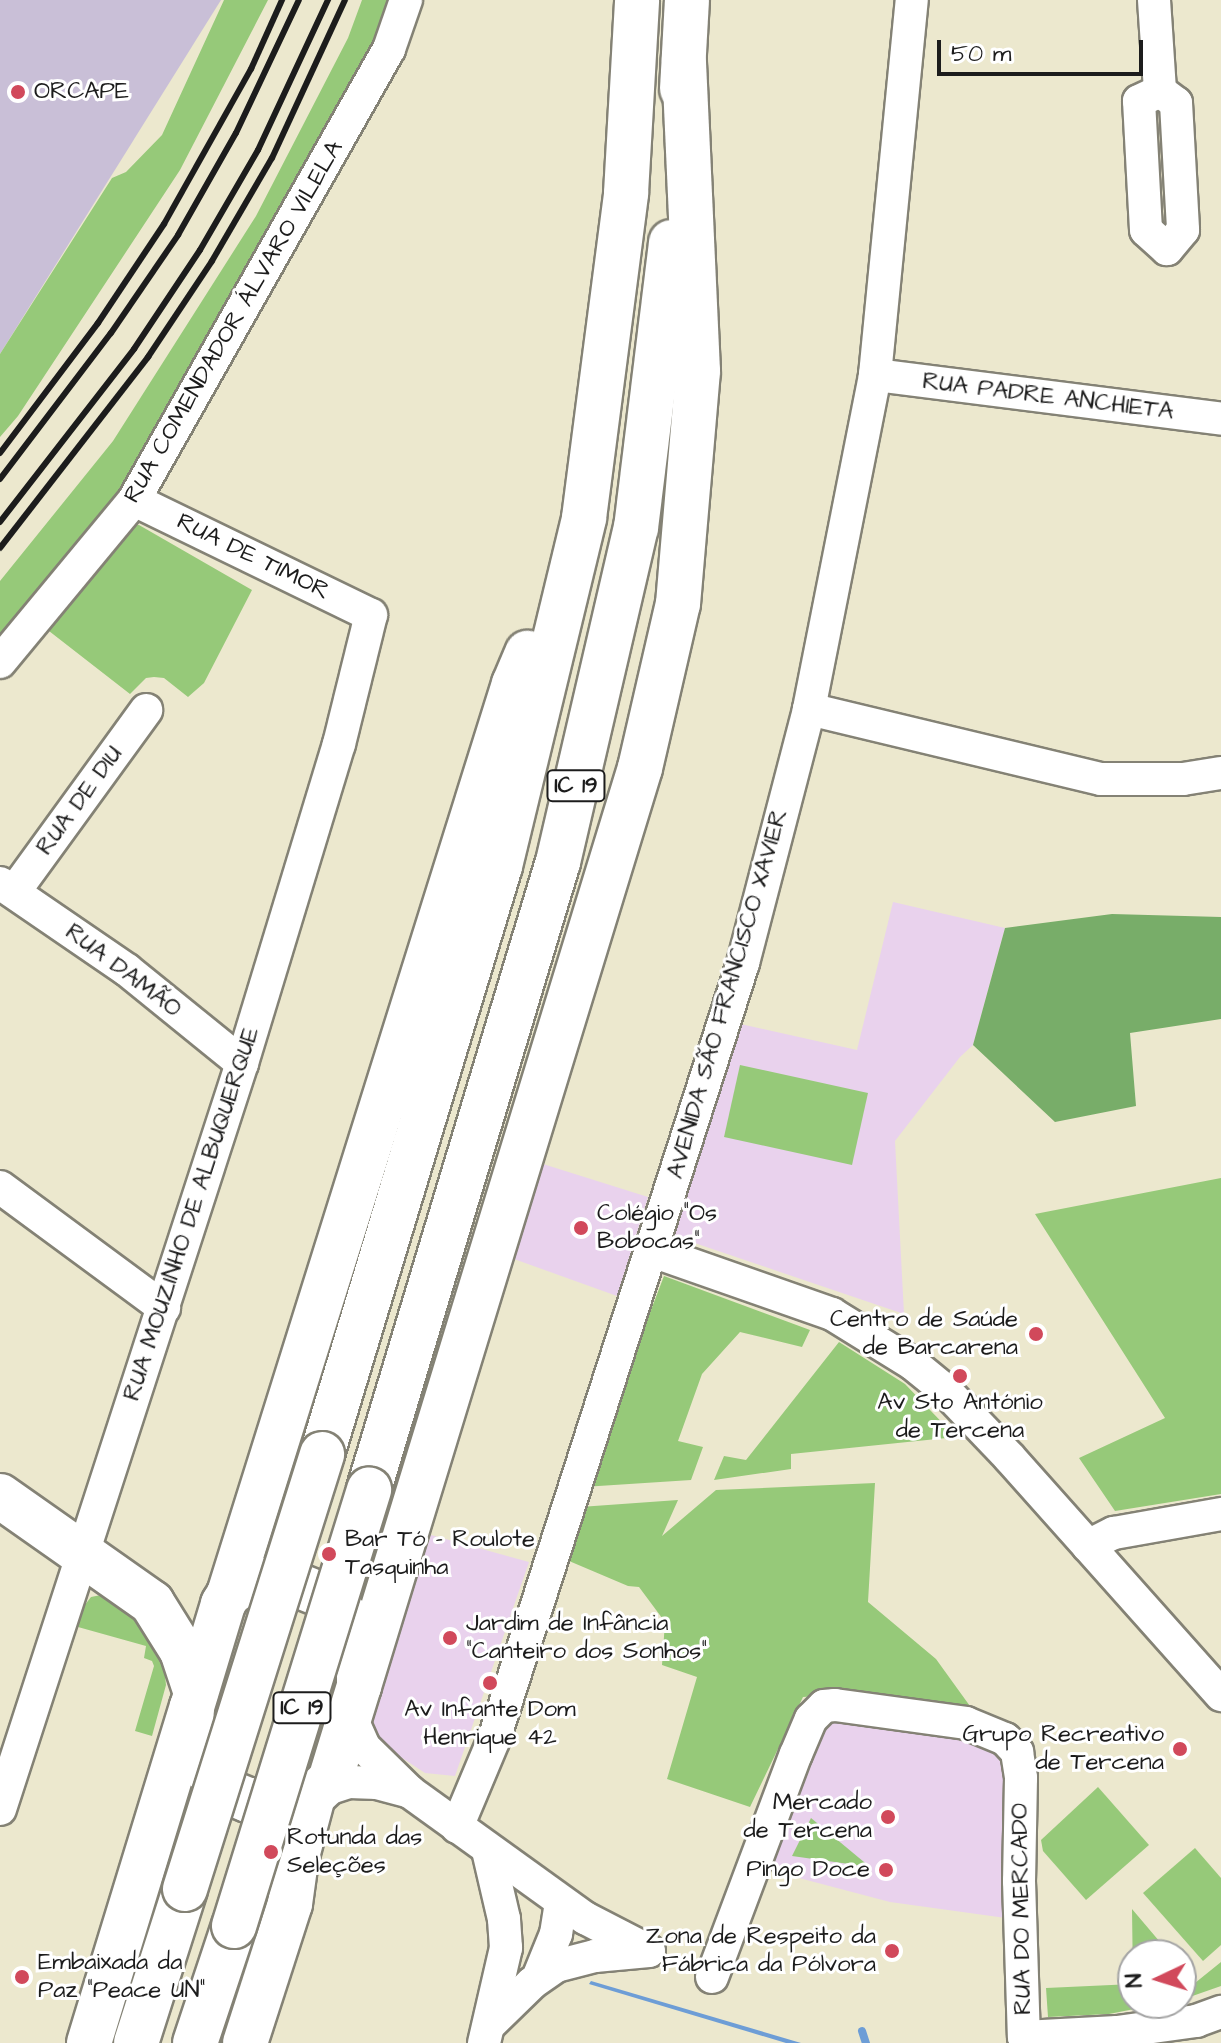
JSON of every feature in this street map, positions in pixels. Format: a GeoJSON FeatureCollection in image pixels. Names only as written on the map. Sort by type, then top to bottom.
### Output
{"type":"FeatureCollection","features":[{"type":"Feature","properties":{"kind":"main road","name":"IC 19"},"geometry":{"type":"LineString","coordinates":[[136,2043],[322,1454],[500,866],[584,518],[626,193],[637,0]]}},
{"type":"Feature","properties":{"kind":"main road","name":"IC 19"},"geometry":{"type":"LineString","coordinates":[[195,2043],[369,1489],[558,862],[636,528],[677,196],[687,0]]}},
{"type":"Feature","properties":{"kind":"main road"},"geometry":{"type":"LineString","coordinates":[[245,2043],[290,1904],[296,1860],[317,1794],[330,1780],[640,768],[678,604],[698,371],[684,61]]}},
{"type":"Feature","properties":{"kind":"main road"},"geometry":{"type":"LineString","coordinates":[[89,2043],[514,684],[584,518]]}},
{"type":"Feature","properties":{"kind":"main road"},"geometry":{"type":"LineString","coordinates":[[0,1496],[152,1603],[182,1651],[194,1700],[195,1748],[204,1768],[231,1793],[270,1803],[317,1794]]}},
{"type":"Feature","properties":{"kind":"main road"},"geometry":{"type":"LineString","coordinates":[[152,1603],[226,1599],[261,1580],[287,1581],[327,1597],[354,1624],[359,1639],[354,1700]]}},
{"type":"Feature","properties":{"kind":"street","name":"RUA COMENDADOR ÁLVARO VILELA"},"geometry":{"type":"LineString","coordinates":[[0,662],[134,500],[389,49],[406,0]]}},
{"type":"Feature","properties":{"kind":"street","name":"AVENIDA SÃO FRANCISCO XAVIER"},"geometry":{"type":"LineString","coordinates":[[457,1827],[494,1739],[566,1505],[652,1251],[743,963],[809,709],[875,375],[912,0]]}},
{"type":"Feature","properties":{"kind":"street"},"geometry":{"type":"LineString","coordinates":[[1154,0],[1160,91]]}},
{"type":"Feature","properties":{"kind":"street","name":"RUA PADRE ANCHIETA"},"geometry":{"type":"LineString","coordinates":[[875,375],[1221,419]]}},
{"type":"Feature","properties":{"kind":"street","name":"RUA DE TIMOR"},"geometry":{"type":"LineString","coordinates":[[134,500],[371,615]]}},
{"type":"Feature","properties":{"kind":"street","name":"RUA MOUZINHO DE ALBUQUERQUE"},"geometry":{"type":"LineString","coordinates":[[0,1809],[242,1063],[339,744],[371,615]]}},
{"type":"Feature","properties":{"kind":"street"},"geometry":{"type":"LineString","coordinates":[[809,709],[1101,779],[1183,779],[1221,773]]}},
{"type":"Feature","properties":{"kind":"street","name":"RUA DE DIU"},"geometry":{"type":"LineString","coordinates":[[7,887],[146,710]]}},
{"type":"Feature","properties":{"kind":"street","name":"RUA DAMÃO"},"geometry":{"type":"LineString","coordinates":[[7,887],[127,970],[242,1063]]}},
{"type":"Feature","properties":{"kind":"street"},"geometry":{"type":"LineString","coordinates":[[0,1187],[164,1308]]}},
{"type":"Feature","properties":{"kind":"street"},"geometry":{"type":"LineString","coordinates":[[652,1251],[832,1314],[882,1342],[946,1391],[1221,1695]]}},
{"type":"Feature","properties":{"kind":"street"},"geometry":{"type":"LineString","coordinates":[[1088,1546],[1114,1533],[1221,1514]]}},
{"type":"Feature","properties":{"kind":"street"},"geometry":{"type":"LineString","coordinates":[[354,1700],[364,1747],[410,1792],[561,1902],[608,1932],[649,1951],[574,1960],[538,1978]]}},
{"type":"Feature","properties":{"kind":"street","name":"RUA DO MERCADO"},"geometry":{"type":"LineString","coordinates":[[712,1977],[796,1754],[818,1713],[824,1706],[835,1705],[966,1723],[1005,1739],[1017,1752],[1021,1778],[1019,1881],[1024,2037],[1130,2031],[1196,2021],[1221,2012]]}},
{"type":"Feature","properties":{"kind":"street"},"geometry":{"type":"LineString","coordinates":[[317,1794],[349,1782],[377,1783],[410,1792]]}},
{"type":"Feature","properties":{"kind":"street"},"geometry":{"type":"LineString","coordinates":[[488,1850],[504,1919],[506,1948],[488,2033]]}},
{"type":"Feature","properties":{"kind":"street"},"geometry":{"type":"LineString","coordinates":[[506,1948],[561,1902]]}},
{"type":"Feature","properties":{"kind":"street"},"geometry":{"type":"LineString","coordinates":[[488,2033],[538,1978],[556,1934],[561,1902]]}},
{"type":"Feature","properties":{"kind":"shaded area"},"geometry":{"type":"Polygon","coordinates":[[[0,0],[221,0],[0,354],[0,0]]]}},
{"type":"Feature","properties":{"kind":"shaded area"},"geometry":{"type":"Polygon","coordinates":[[[893,902],[1005,928],[973,1045],[960,1057],[895,1141],[904,1314],[671,1235],[736,1023],[857,1050],[893,902]]]}},
{"type":"Feature","properties":{"kind":"shaded area","name":"Colégio \"Os Bobocas\""},"geometry":{"type":"Polygon","coordinates":[[[543,1164],[648,1197],[617,1296],[514,1259],[543,1164]]]}},
{"type":"Feature","properties":{"kind":"shaded area","name":"Jardim de Infância \"Canteiro dos Sonhos\""},"geometry":{"type":"Polygon","coordinates":[[[431,1535],[529,1562],[455,1776],[425,1773],[393,1752],[374,1736],[370,1714],[431,1535]]]}},
{"type":"Feature","properties":{"kind":"shaded area","name":"Mercado de Tercena"},"geometry":{"type":"Polygon","coordinates":[[[806,1704],[983,1732],[1013,1769],[1013,1919],[890,1902],[746,1864],[806,1704]]]}},
{"type":"Feature","properties":{"kind":"green space"},"geometry":{"type":"Polygon","coordinates":[[[224,0],[268,0],[180,170],[18,416],[0,437],[0,354],[112,178],[126,172],[162,135],[224,0]]]}},
{"type":"Feature","properties":{"kind":"green space"},"geometry":{"type":"Polygon","coordinates":[[[362,0],[388,0],[373,42],[322,146],[123,488],[0,642],[0,581],[113,441],[256,216],[348,38],[362,0]]]}},
{"type":"Feature","properties":{"kind":"green space"},"geometry":{"type":"Polygon","coordinates":[[[134,525],[139,525],[252,590],[204,683],[188,697],[164,678],[154,677],[146,678],[130,694],[49,631],[134,525]]]}},
{"type":"Feature","properties":{"kind":"green space"},"geometry":{"type":"Polygon","coordinates":[[[1112,914],[1221,917],[1221,1019],[1130,1033],[1136,1106],[1055,1122],[973,1045],[1005,928],[1112,914]]]}},
{"type":"Feature","properties":{"kind":"green space"},"geometry":{"type":"Polygon","coordinates":[[[740,1065],[868,1093],[852,1165],[724,1137],[740,1065]]]}},
{"type":"Feature","properties":{"kind":"green space"},"geometry":{"type":"Polygon","coordinates":[[[1221,1178],[1221,1494],[1115,1511],[1079,1458],[1165,1418],[1035,1214],[1221,1178]]]}},
{"type":"Feature","properties":{"kind":"green space"},"geometry":{"type":"Polygon","coordinates":[[[664,1276],[810,1330],[802,1347],[740,1332],[702,1374],[678,1441],[703,1447],[691,1480],[583,1487],[664,1276]]]}},
{"type":"Feature","properties":{"kind":"green space"},"geometry":{"type":"Polygon","coordinates":[[[839,1342],[905,1384],[956,1437],[791,1454],[791,1469],[714,1480],[724,1456],[746,1460],[839,1342]]]}},
{"type":"Feature","properties":{"kind":"green space"},"geometry":{"type":"Polygon","coordinates":[[[875,1483],[868,1602],[936,1659],[980,1720],[847,1694],[803,1697],[750,1807],[667,1779],[697,1677],[662,1665],[665,1622],[639,1587],[628,1586],[562,1558],[580,1507],[678,1500],[662,1536],[716,1490],[875,1483]]]}},
{"type":"Feature","properties":{"kind":"green space"},"geometry":{"type":"Polygon","coordinates":[[[106,1594],[123,1602],[158,1645],[166,1685],[152,1736],[135,1731],[154,1666],[152,1661],[144,1658],[146,1646],[78,1627],[84,1606],[91,1597],[106,1594]]]}},
{"type":"Feature","properties":{"kind":"green space"},"geometry":{"type":"Polygon","coordinates":[[[1098,1787],[1149,1845],[1086,1900],[1043,1851],[1041,1840],[1098,1787]]]}},
{"type":"Feature","properties":{"kind":"green space"},"geometry":{"type":"Polygon","coordinates":[[[811,1818],[870,1867],[792,1856],[811,1818]]]}},
{"type":"Feature","properties":{"kind":"green space"},"geometry":{"type":"Polygon","coordinates":[[[1195,1848],[1221,1878],[1221,1945],[1203,1961],[1197,1954],[1197,1939],[1184,1939],[1143,1893],[1195,1848]]]}},
{"type":"Feature","properties":{"kind":"green space"},"geometry":{"type":"Polygon","coordinates":[[[1132,1909],[1157,1939],[1132,1939],[1132,1909]]]}},
{"type":"Feature","properties":{"kind":"green space"},"geometry":{"type":"Polygon","coordinates":[[[1221,1962],[1221,1986],[1197,1994],[1197,1981],[1221,1962]]]}},
{"type":"Feature","properties":{"kind":"green space"},"geometry":{"type":"Polygon","coordinates":[[[1117,1985],[1117,2012],[1048,2017],[1046,1988],[1117,1985]]]}},
{"type":"Feature","properties":{"kind":"water"},"geometry":{"type":"Polygon","coordinates":[[[591,1981],[801,2043],[786,2043],[589,1984],[591,1981]]]}},
{"type":"Feature","properties":{"kind":"waterway"},"geometry":{"type":"LineString","coordinates":[[862,2031],[866,2043]]}},
{"type":"Feature","properties":{"kind":"railway"},"geometry":{"type":"LineString","coordinates":[[0,453],[98,323],[164,224],[251,69],[282,0]]}},
{"type":"Feature","properties":{"kind":"railway"},"geometry":{"type":"LineString","coordinates":[[0,479],[111,333],[178,235],[236,133],[299,0]]}},
{"type":"Feature","properties":{"kind":"railway"},"geometry":{"type":"LineString","coordinates":[[0,522],[134,349],[200,250],[258,150],[328,0]]}},
{"type":"Feature","properties":{"kind":"railway"},"geometry":{"type":"LineString","coordinates":[[0,548],[148,357],[212,261],[272,158],[345,0]]}},
{"type":"Feature","properties":{"kind":"place","name":"ORCAPE"},"geometry":{"type":"Point","coordinates":[18,92]}},
{"type":"Feature","properties":{"kind":"place","name":"Colégio \"Os Bobocas\""},"geometry":{"type":"Point","coordinates":[581,1228]}},
{"type":"Feature","properties":{"kind":"place","name":"Centro de Saúde de Barcarena"},"geometry":{"type":"Point","coordinates":[1036,1334]}},
{"type":"Feature","properties":{"kind":"place","name":"Av Sto António de Tercena"},"geometry":{"type":"Point","coordinates":[960,1376]}},
{"type":"Feature","properties":{"kind":"place","name":"Bar Tó - Roulote Tasquinha"},"geometry":{"type":"Point","coordinates":[329,1554]}},
{"type":"Feature","properties":{"kind":"place","name":"Jardim de Infância \"Canteiro dos Sonhos\""},"geometry":{"type":"Point","coordinates":[450,1638]}},
{"type":"Feature","properties":{"kind":"place","name":"Av Infante Dom Henrique 42"},"geometry":{"type":"Point","coordinates":[490,1683]}},
{"type":"Feature","properties":{"kind":"place","name":"Grupo Recreativo de Tercena"},"geometry":{"type":"Point","coordinates":[1180,1749]}},
{"type":"Feature","properties":{"kind":"place","name":"Mercado de Tercena"},"geometry":{"type":"Point","coordinates":[888,1817]}},
{"type":"Feature","properties":{"kind":"place","name":"Rotunda das Seleções"},"geometry":{"type":"Point","coordinates":[271,1852]}},
{"type":"Feature","properties":{"kind":"place","name":"Pingo Doce"},"geometry":{"type":"Point","coordinates":[886,1870]}},
{"type":"Feature","properties":{"kind":"place","name":"Zona de Respeito da Fábrica da Pólvora"},"geometry":{"type":"Point","coordinates":[892,1951]}},
{"type":"Feature","properties":{"kind":"place","name":"Embaixada da Paz \"Peace UN\""},"geometry":{"type":"Point","coordinates":[22,1977]}}]}
